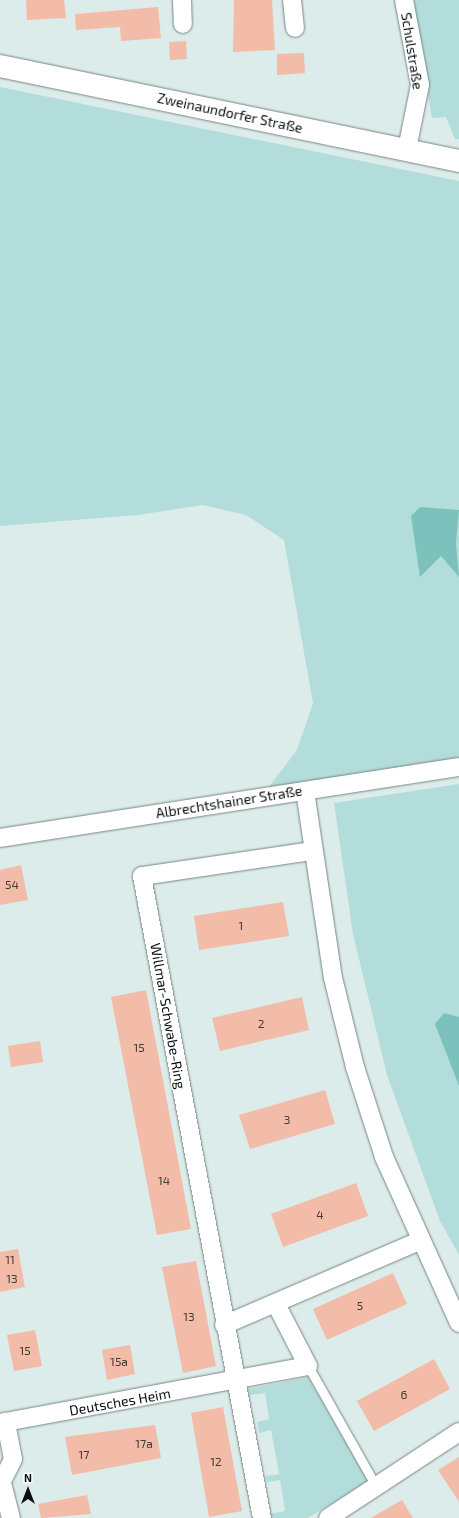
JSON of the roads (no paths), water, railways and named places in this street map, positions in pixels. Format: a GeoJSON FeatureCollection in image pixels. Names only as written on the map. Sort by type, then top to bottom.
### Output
{"type":"FeatureCollection","features":[{"type":"Feature","properties":{"kind":"street"},"geometry":{"type":"LineString","coordinates":[[182,0],[183,24]]}},
{"type":"Feature","properties":{"kind":"street"},"geometry":{"type":"LineString","coordinates":[[292,0],[295,28]]}},
{"type":"Feature","properties":{"kind":"street","name":"Schulstraße"},"geometry":{"type":"LineString","coordinates":[[404,0],[420,85],[407,149]]}},
{"type":"Feature","properties":{"kind":"street","name":"Zweinaundorfer Straße"},"geometry":{"type":"LineString","coordinates":[[0,66],[407,149],[459,161]]}},
{"type":"Feature","properties":{"kind":"street","name":"Albrechtshainer Straße"},"geometry":{"type":"LineString","coordinates":[[0,838],[459,767]]}},
{"type":"Feature","properties":{"kind":"street"},"geometry":{"type":"LineString","coordinates":[[305,791],[312,851],[333,978],[354,1067],[384,1157],[419,1241],[459,1322]]}},
{"type":"Feature","properties":{"kind":"street","name":"Willmar-Schwabe-Ring"},"geometry":{"type":"LineString","coordinates":[[262,1518],[224,1325],[142,876],[312,851]]}},
{"type":"Feature","properties":{"kind":"street"},"geometry":{"type":"LineString","coordinates":[[224,1325],[276,1304],[419,1241]]}},
{"type":"Feature","properties":{"kind":"street"},"geometry":{"type":"LineString","coordinates":[[235,1382],[308,1366],[276,1304]]}},
{"type":"Feature","properties":{"kind":"street","name":"Deutsches Heim"},"geometry":{"type":"LineString","coordinates":[[11,1518],[1,1478],[13,1459],[3,1422],[235,1382]]}},
{"type":"Feature","properties":{"kind":"street"},"geometry":{"type":"LineString","coordinates":[[328,1518],[377,1488],[459,1432]]}},
{"type":"Feature","properties":{"kind":"lane"},"geometry":{"type":"LineString","coordinates":[[308,1366],[377,1488]]}}]}
